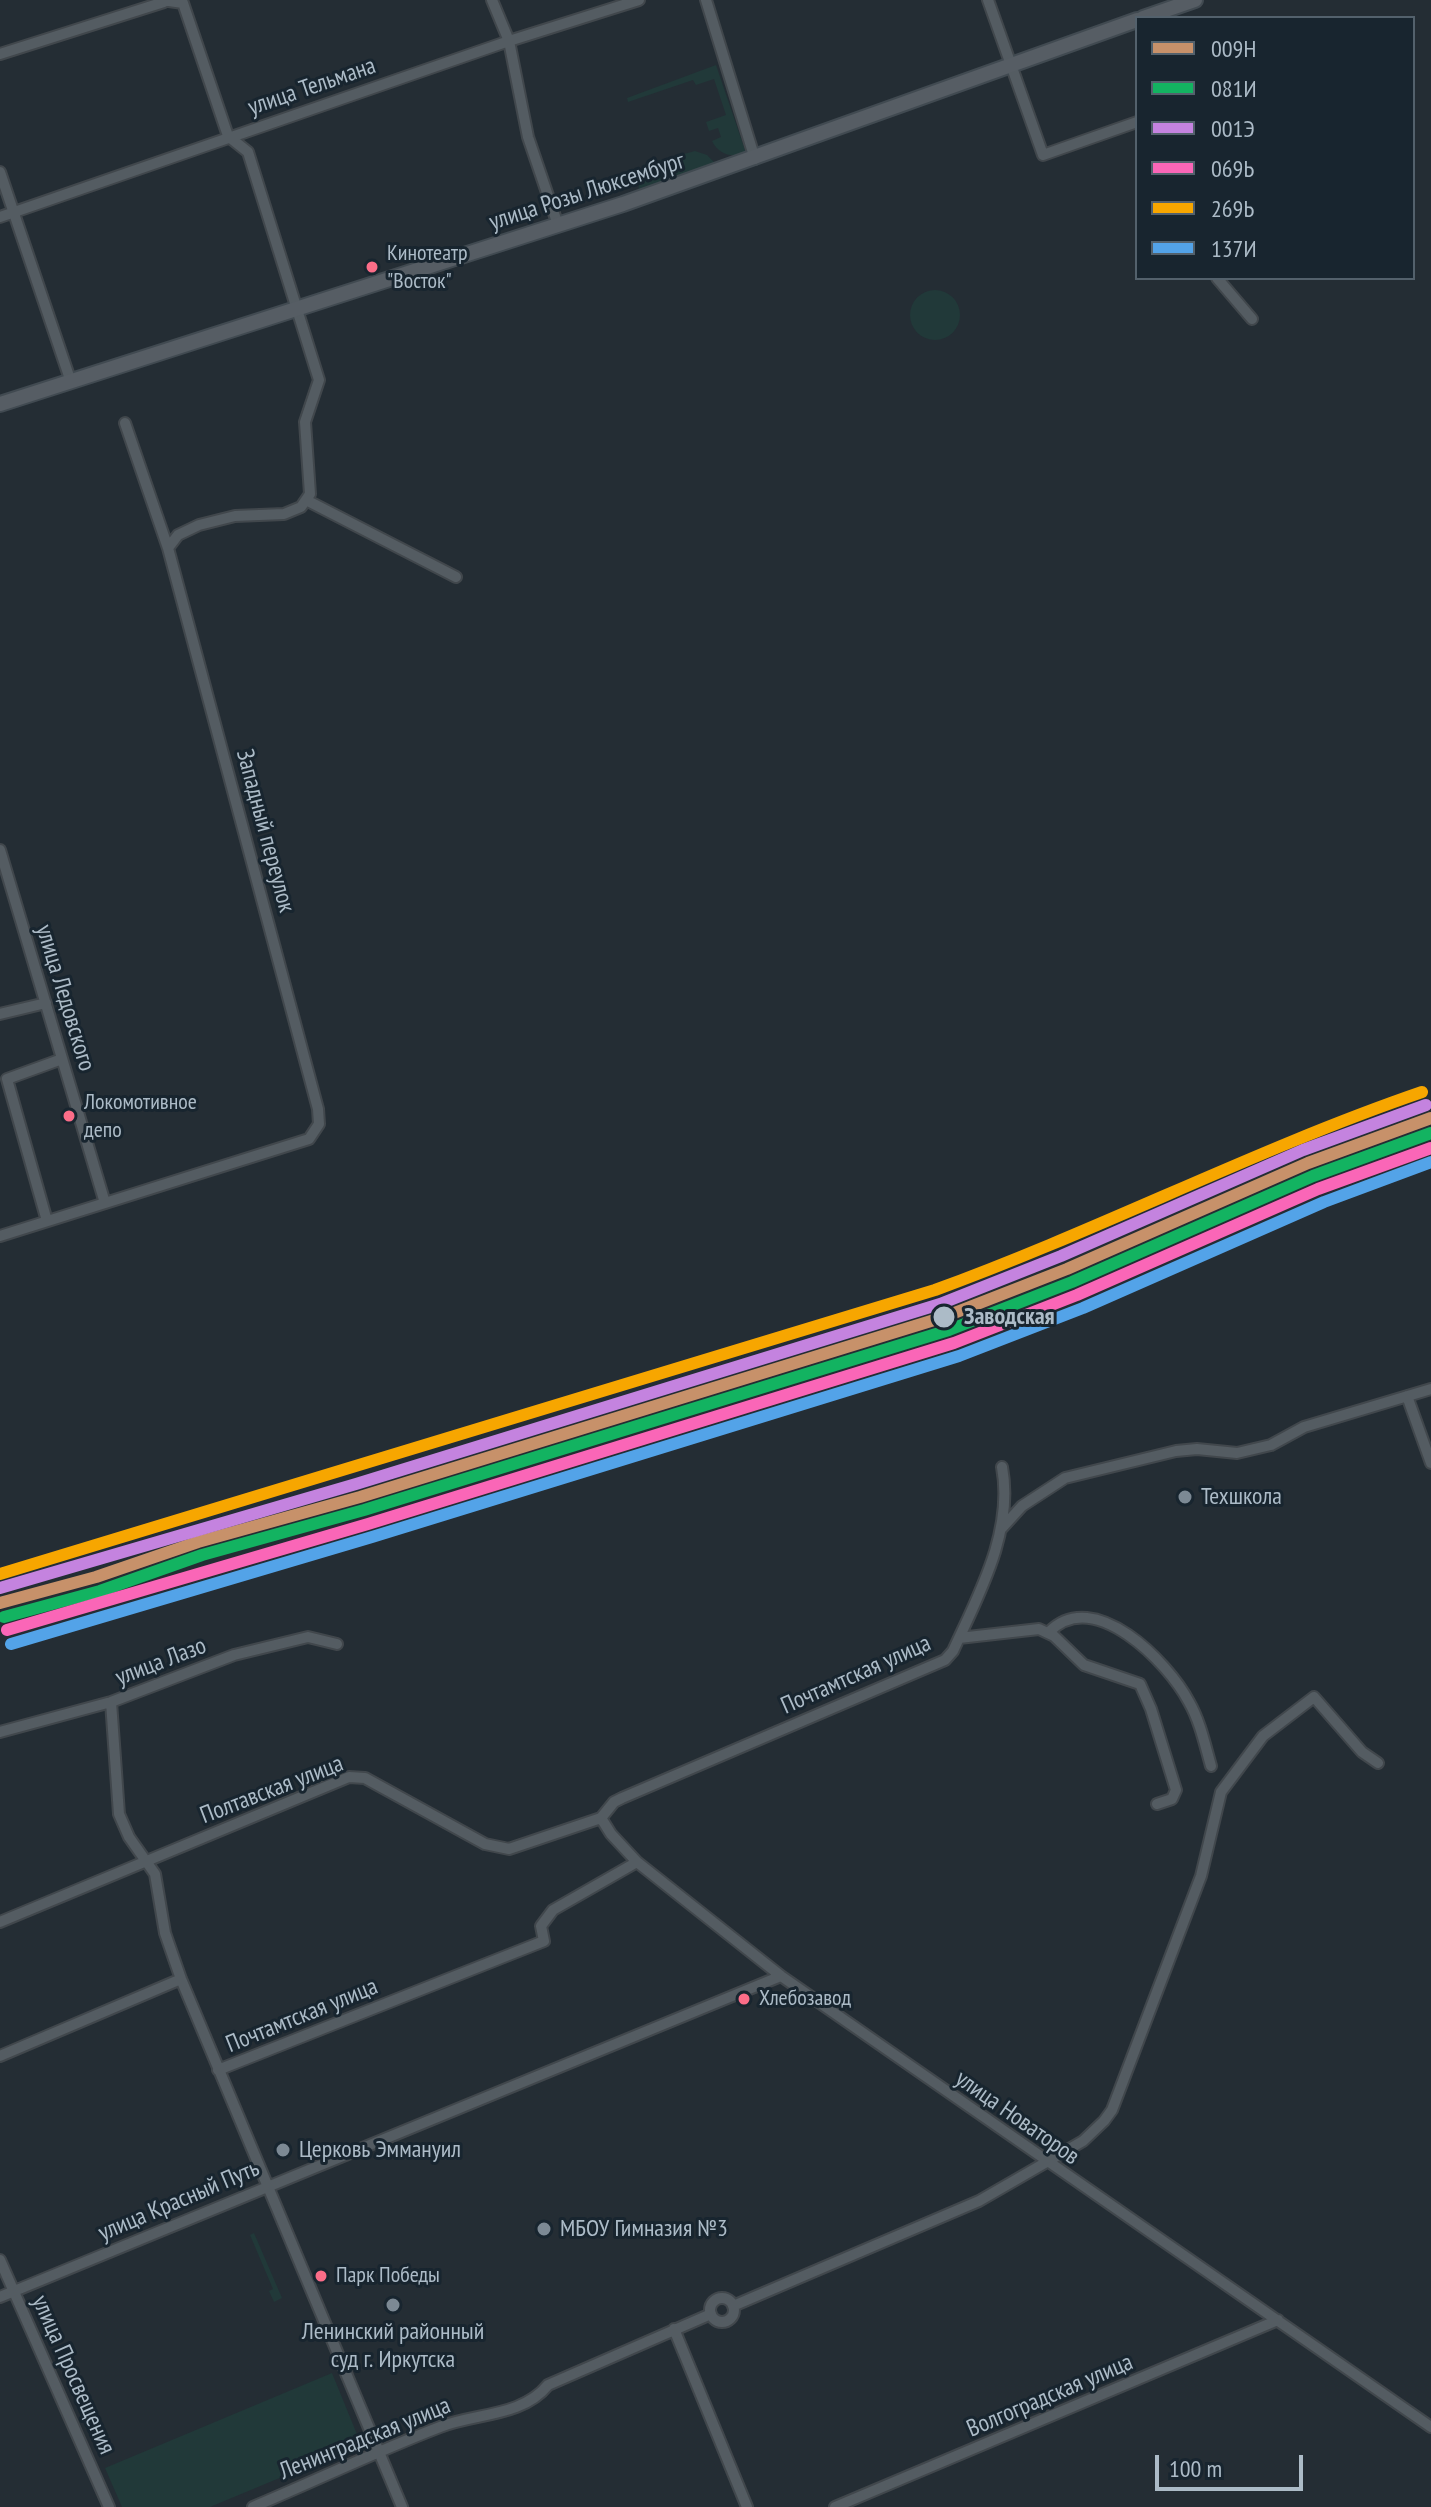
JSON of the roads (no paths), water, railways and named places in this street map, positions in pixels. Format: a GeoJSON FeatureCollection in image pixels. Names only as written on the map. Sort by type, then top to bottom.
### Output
{"type":"FeatureCollection","features":[{"type":"Feature","properties":{"kind":"main road","name":"улица Розы Люксембург"},"geometry":{"type":"LineString","coordinates":[[1149,16],[1195,0]]}},
{"type":"Feature","properties":{"kind":"main road","name":"улица Розы Люксембург"},"geometry":{"type":"LineString","coordinates":[[0,404],[755,159],[1008,64],[1135,21]]}},
{"type":"Feature","properties":{"kind":"street"},"geometry":{"type":"LineString","coordinates":[[492,0],[509,41],[528,137],[558,225]]}},
{"type":"Feature","properties":{"kind":"street","name":"улица Тельмана"},"geometry":{"type":"LineString","coordinates":[[0,217],[228,136],[639,0]]}},
{"type":"Feature","properties":{"kind":"street"},"geometry":{"type":"LineString","coordinates":[[706,0],[755,159]]}},
{"type":"Feature","properties":{"kind":"street"},"geometry":{"type":"LineString","coordinates":[[988,0],[1008,64],[1043,155],[1135,123]]}},
{"type":"Feature","properties":{"kind":"street"},"geometry":{"type":"LineString","coordinates":[[0,54],[163,1],[185,1],[228,136],[248,152],[319,380],[305,422],[310,494],[301,507],[284,514],[235,516],[199,525],[178,535],[168,548]]}},
{"type":"Feature","properties":{"kind":"street"},"geometry":{"type":"LineString","coordinates":[[0,172],[71,382]]}},
{"type":"Feature","properties":{"kind":"street"},"geometry":{"type":"LineString","coordinates":[[1219,280],[1252,319]]}},
{"type":"Feature","properties":{"kind":"street","name":"Западный переулок"},"geometry":{"type":"LineString","coordinates":[[105,1203],[309,1139],[319,1124],[318,1109],[168,548],[125,423]]}},
{"type":"Feature","properties":{"kind":"street"},"geometry":{"type":"LineString","coordinates":[[306,500],[456,577]]}},
{"type":"Feature","properties":{"kind":"street","name":"улица Ледовского"},"geometry":{"type":"LineString","coordinates":[[0,850],[3,871],[105,1203]]}},
{"type":"Feature","properties":{"kind":"street"},"geometry":{"type":"LineString","coordinates":[[0,1014],[46,1003]]}},
{"type":"Feature","properties":{"kind":"street"},"geometry":{"type":"LineString","coordinates":[[47,1221],[7,1079],[62,1059]]}},
{"type":"Feature","properties":{"kind":"street"},"geometry":{"type":"LineString","coordinates":[[0,1236],[105,1203]]}},
{"type":"Feature","properties":{"kind":"street"},"geometry":{"type":"LineString","coordinates":[[1001,1530],[1022,1506],[1065,1478],[1176,1451],[1237,1453],[1271,1445],[1304,1427],[1431,1389]]}},
{"type":"Feature","properties":{"kind":"street"},"geometry":{"type":"LineString","coordinates":[[1407,1396],[1431,1463]]}},
{"type":"Feature","properties":{"kind":"street","name":"Почтамтская улица"},"geometry":{"type":"LineString","coordinates":[[601,1818],[614,1802],[622,1798],[945,1660],[959,1638],[990,1569],[1001,1530],[1006,1488],[1002,1467]]}},
{"type":"Feature","properties":{"kind":"street"},"geometry":{"type":"LineString","coordinates":[[1049,1632],[1062,1621],[1083,1617],[1119,1629],[1141,1643],[1191,1704],[1211,1766]]}},
{"type":"Feature","properties":{"kind":"street"},"geometry":{"type":"LineString","coordinates":[[959,1638],[1039,1629],[1049,1632],[1084,1665],[1101,1673],[1129,1677],[1144,1689],[1176,1790],[1172,1799],[1157,1804]]}},
{"type":"Feature","properties":{"kind":"street","name":"улица Лазо"},"geometry":{"type":"LineString","coordinates":[[0,1732],[111,1702],[234,1655],[308,1637],[337,1644]]}},
{"type":"Feature","properties":{"kind":"street","name":"Ленинградская улица"},"geometry":{"type":"LineString","coordinates":[[733,2306],[979,2201],[1083,2141],[1112,2110],[1201,1876],[1221,1792],[1263,1736],[1314,1697],[1362,1752],[1378,1763]]}},
{"type":"Feature","properties":{"kind":"street"},"geometry":{"type":"LineString","coordinates":[[111,1702],[119,1814],[129,1837],[147,1861],[161,1894],[165,1933],[181,1979],[402,2507]]}},
{"type":"Feature","properties":{"kind":"street","name":"Полтавская улица"},"geometry":{"type":"LineString","coordinates":[[0,1922],[349,1777],[365,1778],[485,1844],[509,1849],[601,1818]]}},
{"type":"Feature","properties":{"kind":"street","name":"улица Новаторов"},"geometry":{"type":"LineString","coordinates":[[601,1818],[637,1862],[781,1976],[1046,2163],[1431,2427]]}},
{"type":"Feature","properties":{"kind":"street","name":"Почтамтская улица"},"geometry":{"type":"LineString","coordinates":[[218,2070],[544,1941],[541,1926],[553,1910],[637,1862]]}},
{"type":"Feature","properties":{"kind":"street","name":"улица Красный Путь"},"geometry":{"type":"LineString","coordinates":[[0,2297],[594,2050],[781,1976]]}},
{"type":"Feature","properties":{"kind":"street"},"geometry":{"type":"LineString","coordinates":[[0,2056],[181,1979]]}},
{"type":"Feature","properties":{"kind":"street","name":"улица Просвещения"},"geometry":{"type":"LineString","coordinates":[[0,2260],[109,2507]]}},
{"type":"Feature","properties":{"kind":"street","name":"Ленинградская улица"},"geometry":{"type":"LineString","coordinates":[[716,2299],[727,2299],[733,2306],[732,2315],[726,2321],[717,2320],[711,2314],[710,2306],[716,2299]]}},
{"type":"Feature","properties":{"kind":"street","name":"Ленинградская улица"},"geometry":{"type":"LineString","coordinates":[[253,2507],[442,2426],[508,2409],[539,2394],[548,2385],[711,2314]]}},
{"type":"Feature","properties":{"kind":"street","name":"Волгоградская улица"},"geometry":{"type":"LineString","coordinates":[[835,2507],[1278,2320]]}},
{"type":"Feature","properties":{"kind":"street"},"geometry":{"type":"LineString","coordinates":[[674,2329],[747,2507]]}},
{"type":"Feature","properties":{"kind":"place","name":"Кинотеатр \"Восток\""},"geometry":{"type":"Point","coordinates":[372,267]}},
{"type":"Feature","properties":{"kind":"place","name":"Локомотивное депо"},"geometry":{"type":"Point","coordinates":[69,1116]}},
{"type":"Feature","properties":{"kind":"place","name":"Заводская"},"geometry":{"type":"Point","coordinates":[944,1317]}},
{"type":"Feature","properties":{"kind":"place","name":"Техшкола"},"geometry":{"type":"Point","coordinates":[1185,1497]}},
{"type":"Feature","properties":{"kind":"place","name":"Хлебозавод"},"geometry":{"type":"Point","coordinates":[744,1999]}},
{"type":"Feature","properties":{"kind":"place","name":"Церковь Эммануил"},"geometry":{"type":"Point","coordinates":[283,2150]}},
{"type":"Feature","properties":{"kind":"place","name":"МБОУ Гимназия №3"},"geometry":{"type":"Point","coordinates":[544,2229]}},
{"type":"Feature","properties":{"kind":"place","name":"Парк Победы"},"geometry":{"type":"Point","coordinates":[321,2276]}},
{"type":"Feature","properties":{"kind":"place","name":"Ленинский районный суд г. Иркутска"},"geometry":{"type":"Point","coordinates":[393,2305]}}]}
